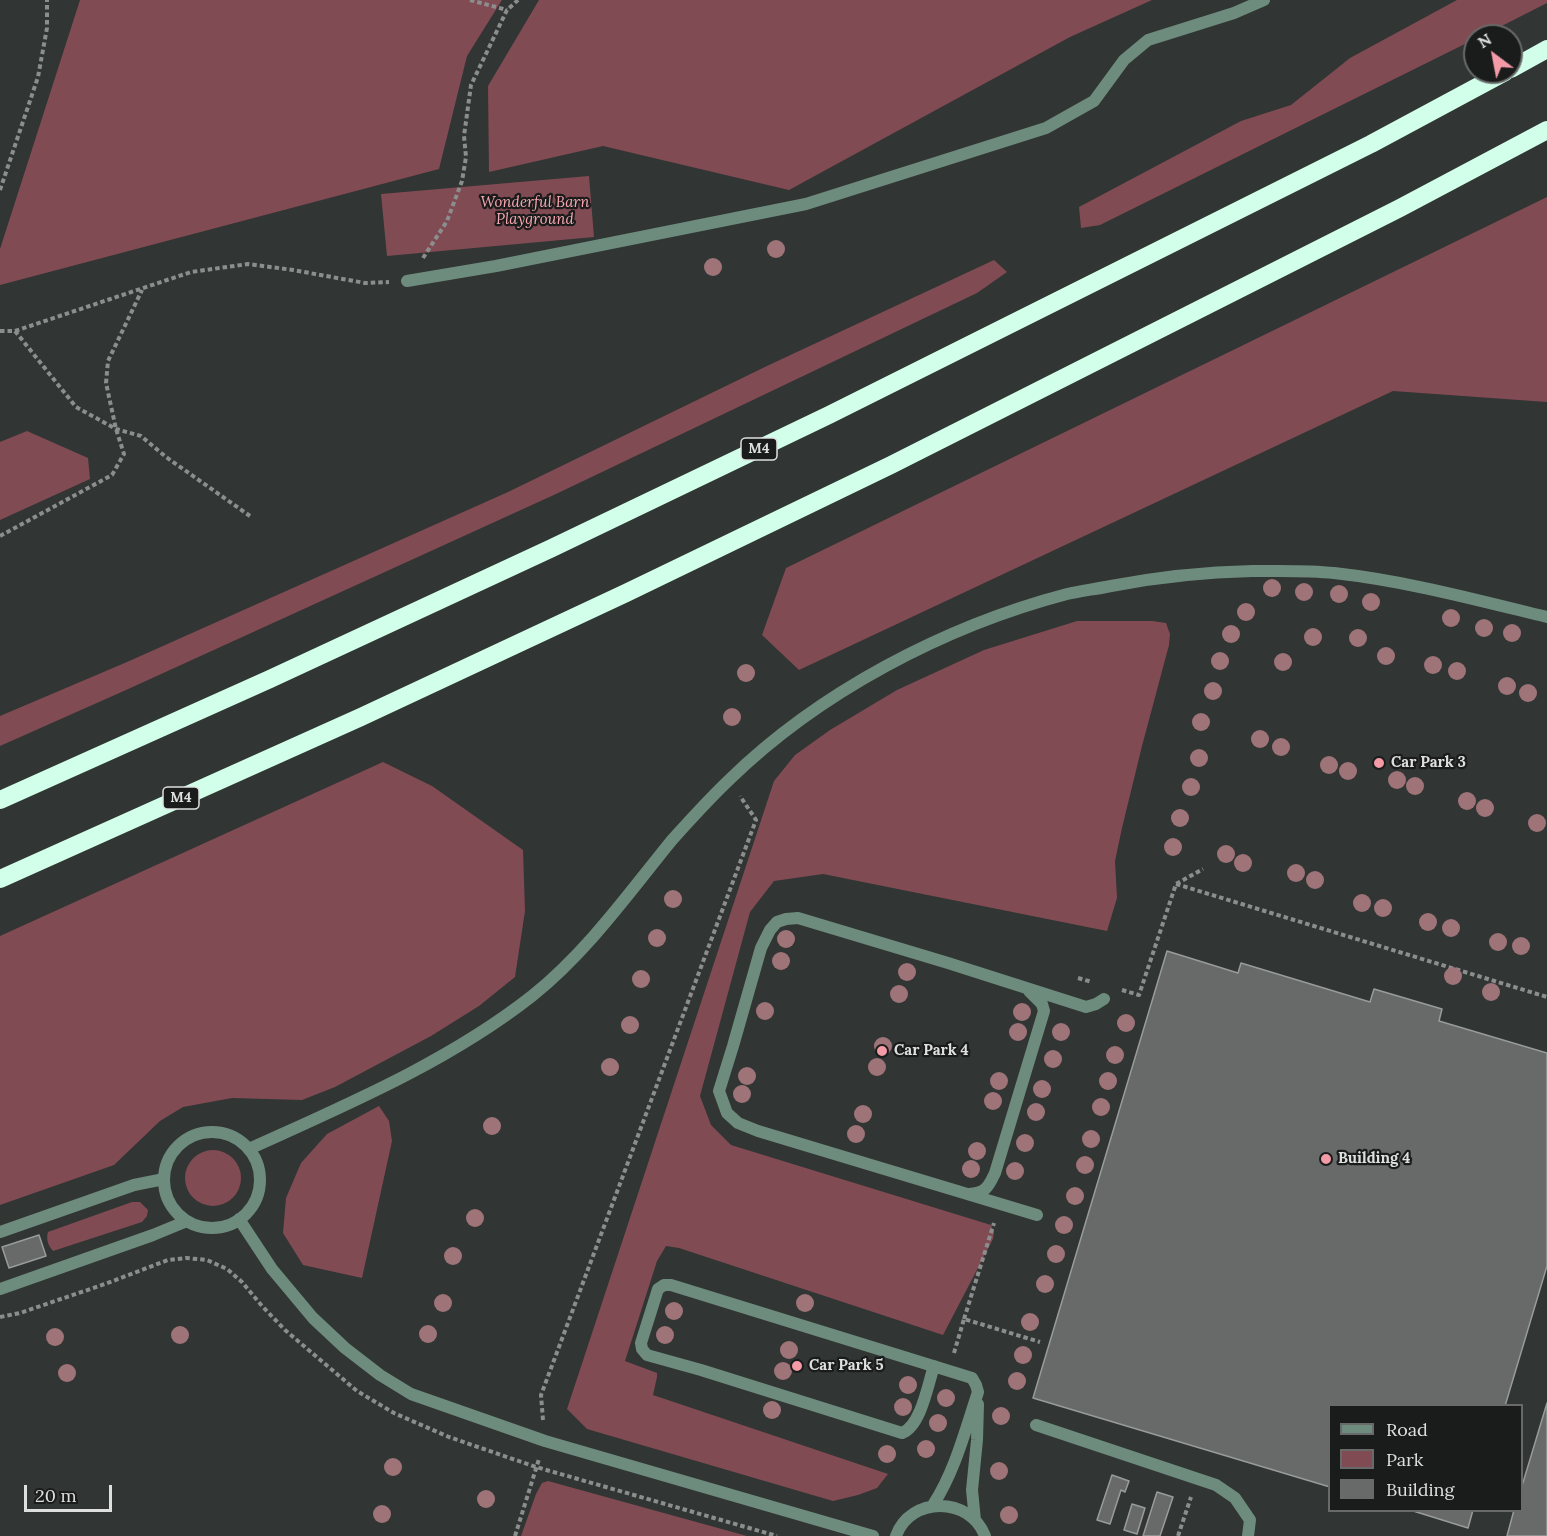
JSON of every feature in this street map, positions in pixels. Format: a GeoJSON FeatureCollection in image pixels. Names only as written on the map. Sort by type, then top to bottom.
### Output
{"type":"FeatureCollection","features":[{"type":"Feature","properties":{"kind":"highway"},"geometry":{"type":"LineString","coordinates":[[1523,62],[1547,49]]}},
{"type":"Feature","properties":{"kind":"highway","name":"M4"},"geometry":{"type":"LineString","coordinates":[[0,800],[270,680],[530,559],[818,420],[1371,144],[1483,84]]}},
{"type":"Feature","properties":{"kind":"highway","name":"M4"},"geometry":{"type":"LineString","coordinates":[[0,879],[361,717],[859,480],[1400,208],[1547,130]]}},
{"type":"Feature","properties":{"kind":"street"},"geometry":{"type":"LineString","coordinates":[[406,281],[496,266],[806,204],[1046,128],[1094,101],[1124,60],[1148,40],[1234,13],[1264,0]]}},
{"type":"Feature","properties":{"kind":"street"},"geometry":{"type":"LineString","coordinates":[[249,1149],[367,1095],[497,1022],[558,975],[580,952],[676,836],[729,780],[762,751],[837,696],[887,665],[932,643],[1023,607],[1081,591],[1149,579],[1201,574],[1278,571],[1332,573],[1425,588],[1547,617]]}},
{"type":"Feature","properties":{"kind":"street"},"geometry":{"type":"LineString","coordinates":[[1037,1215],[758,1131],[738,1123],[727,1113],[719,1091],[761,948],[777,922],[798,918],[1086,1007],[1104,999]]}},
{"type":"Feature","properties":{"kind":"street"},"geometry":{"type":"LineString","coordinates":[[965,1194],[980,1193],[990,1185],[1044,1011],[1042,1004],[1025,988]]}},
{"type":"Feature","properties":{"kind":"street"},"geometry":{"type":"LineString","coordinates":[[215,1131],[240,1140],[249,1149],[257,1161],[260,1190],[255,1203],[246,1214],[222,1227],[210,1228],[187,1221],[174,1210],[166,1195],[164,1179],[171,1154],[179,1144],[203,1132],[215,1131]]}},
{"type":"Feature","properties":{"kind":"street"},"geometry":{"type":"LineString","coordinates":[[0,1233],[134,1185],[164,1179]]}},
{"type":"Feature","properties":{"kind":"street"},"geometry":{"type":"LineString","coordinates":[[239,1219],[272,1269],[314,1318],[345,1348],[380,1375],[411,1394],[545,1441],[873,1536]]}},
{"type":"Feature","properties":{"kind":"street"},"geometry":{"type":"LineString","coordinates":[[0,1289],[187,1221]]}},
{"type":"Feature","properties":{"kind":"street"},"geometry":{"type":"LineString","coordinates":[[934,1366],[918,1418],[909,1430],[902,1432],[646,1355],[641,1343],[658,1289],[664,1285],[671,1286],[934,1366],[972,1378],[978,1392],[977,1440],[972,1490],[975,1520]]}},
{"type":"Feature","properties":{"kind":"street"},"geometry":{"type":"LineString","coordinates":[[933,1505],[941,1494],[955,1462],[978,1392]]}},
{"type":"Feature","properties":{"kind":"street"},"geometry":{"type":"LineString","coordinates":[[1036,1425],[1216,1485],[1235,1498],[1250,1520],[1248,1536]]}},
{"type":"Feature","properties":{"kind":"street"},"geometry":{"type":"LineString","coordinates":[[896,1536],[898,1529],[907,1518],[919,1509],[933,1505],[963,1510],[975,1520],[985,1535]]}},
{"type":"Feature","properties":{"kind":"path"},"geometry":{"type":"LineString","coordinates":[[0,190],[38,77],[47,28],[47,0]]}},
{"type":"Feature","properties":{"kind":"path"},"geometry":{"type":"LineString","coordinates":[[470,0],[507,10]]}},
{"type":"Feature","properties":{"kind":"path"},"geometry":{"type":"LineString","coordinates":[[0,331],[15,331],[190,272],[248,264],[365,283],[406,281],[447,221],[462,181],[466,157],[464,136],[471,85],[507,10],[518,0]]}},
{"type":"Feature","properties":{"kind":"path"},"geometry":{"type":"LineString","coordinates":[[0,536],[112,475],[124,454],[106,383],[108,361],[142,289]]}},
{"type":"Feature","properties":{"kind":"path"},"geometry":{"type":"LineString","coordinates":[[15,331],[76,407],[116,429],[141,436],[166,457],[250,516]]}},
{"type":"Feature","properties":{"kind":"path"},"geometry":{"type":"LineString","coordinates":[[515,1536],[545,1441],[541,1395],[756,820],[729,780]]}},
{"type":"Feature","properties":{"kind":"path"},"geometry":{"type":"LineString","coordinates":[[1118,989],[1139,995],[1176,884],[1203,869]]}},
{"type":"Feature","properties":{"kind":"path"},"geometry":{"type":"LineString","coordinates":[[1176,884],[1547,997]]}},
{"type":"Feature","properties":{"kind":"path"},"geometry":{"type":"LineString","coordinates":[[1078,978],[1098,984]]}},
{"type":"Feature","properties":{"kind":"path"},"geometry":{"type":"LineString","coordinates":[[949,1371],[995,1221]]}},
{"type":"Feature","properties":{"kind":"path"},"geometry":{"type":"LineString","coordinates":[[964,1319],[1040,1342]]}},
{"type":"Feature","properties":{"kind":"green space"},"geometry":{"type":"Polygon","coordinates":[[[80,0],[502,0],[467,56],[439,169],[0,285],[0,249],[80,0]]]}},
{"type":"Feature","properties":{"kind":"green space"},"geometry":{"type":"Polygon","coordinates":[[[539,0],[1152,0],[1070,37],[789,190],[603,146],[489,172],[488,86],[539,0]]]}},
{"type":"Feature","properties":{"kind":"green space"},"geometry":{"type":"Polygon","coordinates":[[[1457,0],[1547,0],[1547,3],[1506,24],[1463,24],[1463,45],[1100,225],[1081,228],[1079,207],[1241,121],[1291,105],[1350,58],[1457,0]]]}},
{"type":"Feature","properties":{"kind":"green space","name":"Wonderful Barn Playground"},"geometry":{"type":"Polygon","coordinates":[[[589,176],[594,237],[387,256],[381,194],[589,176]]]}},
{"type":"Feature","properties":{"kind":"green space"},"geometry":{"type":"Polygon","coordinates":[[[1547,197],[1547,402],[1393,391],[799,670],[762,635],[786,568],[1547,197]]]}},
{"type":"Feature","properties":{"kind":"green space"},"geometry":{"type":"Polygon","coordinates":[[[994,260],[1007,272],[977,293],[556,494],[0,746],[0,716],[127,662],[508,492],[769,365],[994,260]]]}},
{"type":"Feature","properties":{"kind":"green space"},"geometry":{"type":"Polygon","coordinates":[[[27,431],[88,458],[90,479],[0,520],[0,442],[27,431]]]}},
{"type":"Feature","properties":{"kind":"green space"},"geometry":{"type":"Polygon","coordinates":[[[1077,621],[1152,621],[1166,623],[1170,634],[1115,861],[1117,898],[1107,931],[823,874],[774,881],[750,912],[700,1096],[711,1125],[731,1145],[991,1225],[994,1232],[993,1239],[943,1335],[679,1248],[666,1246],[657,1261],[625,1361],[657,1373],[653,1395],[888,1474],[877,1488],[833,1501],[587,1429],[567,1409],[774,781],[795,755],[830,730],[897,690],[984,650],[1077,621]]]}},
{"type":"Feature","properties":{"kind":"green space"},"geometry":{"type":"Polygon","coordinates":[[[383,762],[432,786],[523,850],[525,911],[515,977],[479,1006],[431,1036],[335,1087],[302,1100],[232,1098],[183,1107],[160,1121],[114,1165],[0,1205],[0,936],[383,762]]]}},
{"type":"Feature","properties":{"kind":"green space"},"geometry":{"type":"Polygon","coordinates":[[[379,1106],[389,1121],[392,1141],[362,1278],[303,1265],[283,1233],[286,1198],[301,1163],[327,1134],[379,1106]]]}},
{"type":"Feature","properties":{"kind":"green space"},"geometry":{"type":"Polygon","coordinates":[[[208,1150],[218,1150],[233,1158],[239,1167],[241,1178],[239,1189],[233,1198],[218,1206],[208,1206],[197,1201],[190,1194],[185,1183],[185,1173],[190,1162],[197,1155],[208,1150]]]}},
{"type":"Feature","properties":{"kind":"green space"},"geometry":{"type":"Polygon","coordinates":[[[132,1202],[140,1202],[148,1210],[142,1222],[53,1251],[50,1247],[47,1240],[48,1232],[132,1202]]]}},
{"type":"Feature","properties":{"kind":"green space"},"geometry":{"type":"Polygon","coordinates":[[[548,1481],[747,1536],[521,1536],[536,1494],[542,1483],[548,1481]]]}},
{"type":"Feature","properties":{"kind":"building","name":"Building 4"},"geometry":{"type":"Polygon","coordinates":[[[1167,951],[1238,973],[1241,963],[1370,1002],[1374,989],[1442,1009],[1439,1021],[1547,1053],[1547,1266],[1506,1404],[1328,1404],[1328,1486],[1033,1398],[1167,951]]]}},
{"type":"Feature","properties":{"kind":"building"},"geometry":{"type":"Polygon","coordinates":[[[39,1235],[46,1256],[9,1268],[2,1247],[39,1235]]]}},
{"type":"Feature","properties":{"kind":"building"},"geometry":{"type":"Polygon","coordinates":[[[1547,1403],[1547,1536],[1507,1536],[1513,1512],[1523,1512],[1523,1483],[1547,1403]]]}},
{"type":"Feature","properties":{"kind":"building"},"geometry":{"type":"Polygon","coordinates":[[[1112,1475],[1129,1481],[1125,1492],[1121,1490],[1110,1524],[1097,1520],[1112,1475]]]}},
{"type":"Feature","properties":{"kind":"building"},"geometry":{"type":"Polygon","coordinates":[[[1157,1492],[1173,1497],[1160,1536],[1143,1536],[1157,1492]]]}},
{"type":"Feature","properties":{"kind":"building"},"geometry":{"type":"Polygon","coordinates":[[[1132,1504],[1145,1508],[1137,1534],[1124,1530],[1132,1504]]]}},
{"type":"Feature","properties":{"kind":"building"},"geometry":{"type":"Polygon","coordinates":[[[1416,1512],[1472,1512],[1468,1528],[1416,1512]]]}},
{"type":"Feature","properties":{"kind":"place","name":"Car Park 3"},"geometry":{"type":"Point","coordinates":[1379,763]}},
{"type":"Feature","properties":{"kind":"place","name":"Car Park 4"},"geometry":{"type":"Point","coordinates":[882,1051]}},
{"type":"Feature","properties":{"kind":"place","name":"Building 4"},"geometry":{"type":"Point","coordinates":[1326,1159]}},
{"type":"Feature","properties":{"kind":"place","name":"Car Park 5"},"geometry":{"type":"Point","coordinates":[797,1366]}}]}
